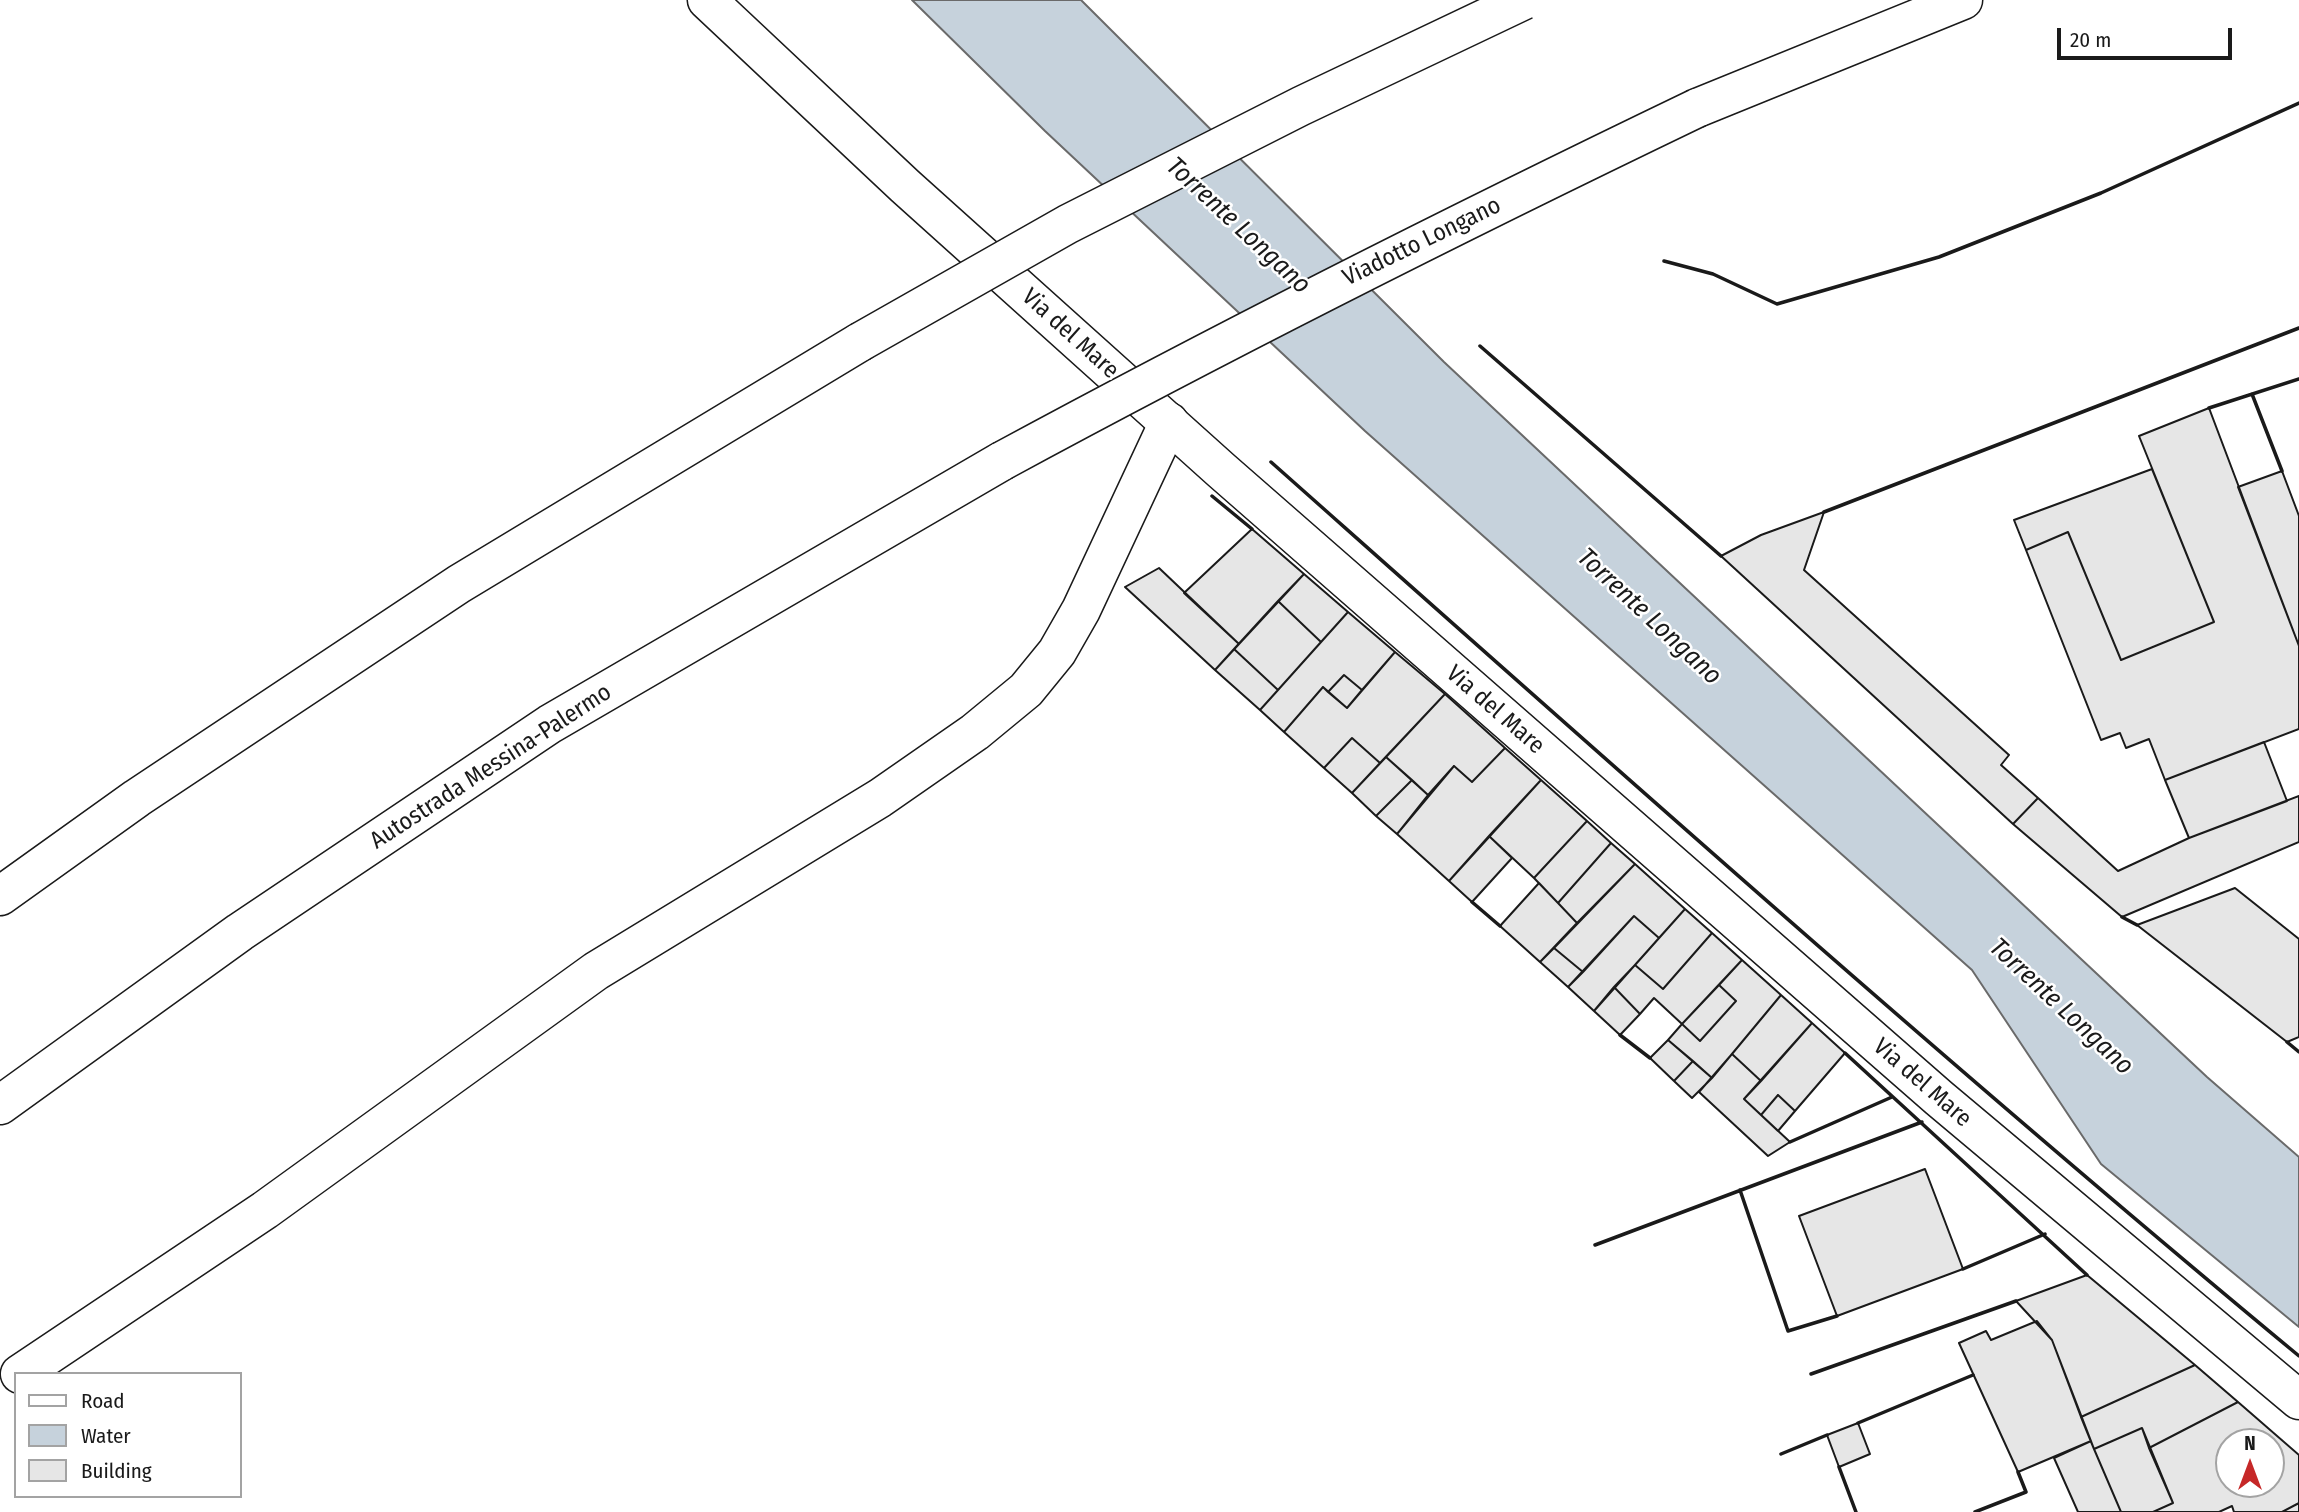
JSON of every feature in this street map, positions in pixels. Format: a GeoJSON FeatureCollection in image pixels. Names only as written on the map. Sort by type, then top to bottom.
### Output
{"type":"FeatureCollection","features":[{"type":"Feature","properties":{"kind":"main road","name":"Via del Mare"},"geometry":{"type":"LineString","coordinates":[[707,0],[905,186],[1169,422],[1939,1098],[2299,1400]]}},
{"type":"Feature","properties":{"kind":"main road"},"geometry":{"type":"LineString","coordinates":[[0,896],[136,798],[459,584],[860,342],[1068,224],[1301,106],[1524,0]]}},
{"type":"Feature","properties":{"kind":"main road","name":"Viadotto Longano"},"geometry":{"type":"LineString","coordinates":[[1002,461],[1222,342],[1458,223],[1697,108],[1963,0]]}},
{"type":"Feature","properties":{"kind":"main road"},"geometry":{"type":"LineString","coordinates":[[23,1372],[265,1210],[596,971],[880,798],[975,732],[1026,690],[1058,652],[1081,610],[1169,422]]}},
{"type":"Feature","properties":{"kind":"main road","name":"Autostrada Messina-Palermo"},"geometry":{"type":"LineString","coordinates":[[0,1105],[240,932],[550,724],[1002,461]]}},
{"type":"Feature","properties":{"kind":"water","name":"Torrente Longano"},"geometry":{"type":"Polygon","coordinates":[[[912,0],[1081,0],[1444,362],[2207,1077],[2299,1157],[2299,1327],[2101,1164],[1972,970],[1365,431],[1045,131],[912,0]]]}},
{"type":"Feature","properties":{"kind":"building"},"geometry":{"type":"Polygon","coordinates":[[[2209,408],[2299,646],[2299,729],[2165,780],[2149,739],[2126,748],[2120,733],[2101,740],[2026,550],[2068,532],[2121,660],[2214,622],[2139,436],[2209,408]]]}},
{"type":"Feature","properties":{"kind":"building"},"geometry":{"type":"Polygon","coordinates":[[[2152,469],[2214,622],[2121,660],[2068,532],[2026,550],[2014,520],[2152,469]]]}},
{"type":"Feature","properties":{"kind":"building"},"geometry":{"type":"Polygon","coordinates":[[[2282,471],[2299,516],[2299,646],[2238,487],[2282,471]]]}},
{"type":"Feature","properties":{"kind":"building"},"geometry":{"type":"Polygon","coordinates":[[[1824,512],[1804,570],[2009,755],[2001,765],[2038,798],[2013,824],[1721,556],[1761,535],[1824,512]]]}},
{"type":"Feature","properties":{"kind":"building"},"geometry":{"type":"Polygon","coordinates":[[[1252,529],[1304,574],[1239,644],[1184,593],[1252,529]]]}},
{"type":"Feature","properties":{"kind":"building"},"geometry":{"type":"Polygon","coordinates":[[[1159,568],[1239,644],[1215,670],[1125,587],[1159,568]]]}},
{"type":"Feature","properties":{"kind":"building"},"geometry":{"type":"Polygon","coordinates":[[[1304,574],[1348,612],[1321,642],[1278,601],[1304,574]]]}},
{"type":"Feature","properties":{"kind":"building"},"geometry":{"type":"Polygon","coordinates":[[[1278,601],[1321,642],[1278,690],[1234,649],[1278,601]]]}},
{"type":"Feature","properties":{"kind":"building"},"geometry":{"type":"Polygon","coordinates":[[[1348,612],[1395,652],[1362,690],[1344,675],[1328,692],[1323,687],[1284,732],[1260,710],[1348,612]]]}},
{"type":"Feature","properties":{"kind":"building"},"geometry":{"type":"Polygon","coordinates":[[[1234,649],[1278,690],[1260,710],[1215,670],[1234,649]]]}},
{"type":"Feature","properties":{"kind":"building"},"geometry":{"type":"Polygon","coordinates":[[[1395,652],[1445,694],[1380,763],[1352,738],[1324,768],[1284,732],[1323,687],[1347,708],[1395,652]]]}},
{"type":"Feature","properties":{"kind":"building"},"geometry":{"type":"Polygon","coordinates":[[[1344,675],[1362,690],[1347,708],[1328,692],[1344,675]]]}},
{"type":"Feature","properties":{"kind":"building"},"geometry":{"type":"Polygon","coordinates":[[[1445,694],[1505,748],[1472,782],[1454,766],[1428,795],[1386,757],[1445,694]]]}},
{"type":"Feature","properties":{"kind":"building"},"geometry":{"type":"Polygon","coordinates":[[[1352,738],[1380,763],[1352,793],[1324,768],[1352,738]]]}},
{"type":"Feature","properties":{"kind":"building"},"geometry":{"type":"Polygon","coordinates":[[[2264,742],[2287,801],[2189,838],[2165,780],[2264,742]]]}},
{"type":"Feature","properties":{"kind":"building"},"geometry":{"type":"Polygon","coordinates":[[[1505,748],[1541,780],[1449,881],[1397,834],[1454,766],[1472,782],[1505,748]]]}},
{"type":"Feature","properties":{"kind":"building"},"geometry":{"type":"Polygon","coordinates":[[[1386,757],[1412,780],[1376,816],[1352,793],[1386,757]]]}},
{"type":"Feature","properties":{"kind":"building"},"geometry":{"type":"Polygon","coordinates":[[[1412,780],[1428,795],[1397,834],[1376,816],[1412,780]]]}},
{"type":"Feature","properties":{"kind":"building"},"geometry":{"type":"Polygon","coordinates":[[[1541,780],[1587,821],[1534,878],[1489,836],[1541,780]]]}},
{"type":"Feature","properties":{"kind":"building"},"geometry":{"type":"Polygon","coordinates":[[[2299,796],[2299,842],[2122,917],[2013,824],[2038,798],[2118,871],[2189,838],[2299,796]]]}},
{"type":"Feature","properties":{"kind":"building"},"geometry":{"type":"Polygon","coordinates":[[[1587,821],[1611,843],[1558,903],[1534,878],[1587,821]]]}},
{"type":"Feature","properties":{"kind":"building"},"geometry":{"type":"Polygon","coordinates":[[[1489,836],[1512,858],[1472,902],[1449,881],[1489,836]]]}},
{"type":"Feature","properties":{"kind":"building"},"geometry":{"type":"Polygon","coordinates":[[[1611,843],[1635,864],[1577,923],[1558,903],[1611,843]]]}},
{"type":"Feature","properties":{"kind":"building"},"geometry":{"type":"Polygon","coordinates":[[[1635,864],[1685,909],[1659,938],[1634,916],[1583,972],[1554,948],[1635,864]]]}},
{"type":"Feature","properties":{"kind":"building"},"geometry":{"type":"Polygon","coordinates":[[[1539,883],[1577,923],[1540,962],[1500,926],[1539,883]]]}},
{"type":"Feature","properties":{"kind":"building"},"geometry":{"type":"Polygon","coordinates":[[[2235,888],[2299,939],[2299,1037],[2287,1042],[2137,925],[2235,888]]]}},
{"type":"Feature","properties":{"kind":"building"},"geometry":{"type":"Polygon","coordinates":[[[1685,909],[1712,933],[1663,989],[1635,965],[1685,909]]]}},
{"type":"Feature","properties":{"kind":"building"},"geometry":{"type":"Polygon","coordinates":[[[1634,916],[1659,938],[1594,1011],[1568,987],[1634,916]]]}},
{"type":"Feature","properties":{"kind":"building"},"geometry":{"type":"Polygon","coordinates":[[[1712,933],[1742,960],[1682,1024],[1654,998],[1640,1014],[1614,987],[1635,965],[1663,989],[1712,933]]]}},
{"type":"Feature","properties":{"kind":"building"},"geometry":{"type":"Polygon","coordinates":[[[1554,948],[1583,972],[1568,987],[1540,962],[1554,948]]]}},
{"type":"Feature","properties":{"kind":"building"},"geometry":{"type":"Polygon","coordinates":[[[1742,960],[1781,995],[1712,1078],[1668,1040],[1682,1024],[1700,1041],[1736,1001],[1719,985],[1742,960]]]}},
{"type":"Feature","properties":{"kind":"building"},"geometry":{"type":"Polygon","coordinates":[[[1719,985],[1736,1001],[1700,1041],[1682,1024],[1719,985]]]}},
{"type":"Feature","properties":{"kind":"building"},"geometry":{"type":"Polygon","coordinates":[[[1614,987],[1640,1014],[1620,1035],[1594,1011],[1614,987]]]}},
{"type":"Feature","properties":{"kind":"building"},"geometry":{"type":"Polygon","coordinates":[[[1781,995],[1812,1023],[1761,1081],[1732,1054],[1781,995]]]}},
{"type":"Feature","properties":{"kind":"building"},"geometry":{"type":"Polygon","coordinates":[[[1812,1023],[1845,1053],[1795,1111],[1778,1095],[1761,1115],[1744,1099],[1812,1023]]]}},
{"type":"Feature","properties":{"kind":"building"},"geometry":{"type":"Polygon","coordinates":[[[1668,1040],[1693,1061],[1674,1081],[1650,1058],[1668,1040]]]}},
{"type":"Feature","properties":{"kind":"building"},"geometry":{"type":"Polygon","coordinates":[[[1732,1054],[1761,1081],[1744,1099],[1790,1142],[1768,1156],[1699,1092],[1732,1054]]]}},
{"type":"Feature","properties":{"kind":"building"},"geometry":{"type":"Polygon","coordinates":[[[1693,1061],[1712,1078],[1692,1098],[1674,1081],[1693,1061]]]}},
{"type":"Feature","properties":{"kind":"building"},"geometry":{"type":"Polygon","coordinates":[[[1778,1095],[1795,1111],[1778,1131],[1761,1115],[1778,1095]]]}},
{"type":"Feature","properties":{"kind":"building"},"geometry":{"type":"Polygon","coordinates":[[[1925,1169],[1963,1269],[1837,1316],[1799,1216],[1925,1169]]]}},
{"type":"Feature","properties":{"kind":"building"},"geometry":{"type":"Polygon","coordinates":[[[2087,1275],[2195,1365],[2081,1417],[2052,1340],[2016,1301],[2087,1275]]]}},
{"type":"Feature","properties":{"kind":"building"},"geometry":{"type":"Polygon","coordinates":[[[2037,1321],[2052,1340],[2091,1441],[2018,1472],[1959,1343],[1986,1331],[1991,1340],[2037,1321]]]}},
{"type":"Feature","properties":{"kind":"building"},"geometry":{"type":"Polygon","coordinates":[[[2195,1365],[2238,1402],[2149,1448],[2142,1428],[2094,1449],[2081,1417],[2195,1365]]]}},
{"type":"Feature","properties":{"kind":"building"},"geometry":{"type":"Polygon","coordinates":[[[2238,1402],[2268,1428],[2215,1428],[2215,1498],[2285,1498],[2285,1443],[2299,1455],[2299,1503],[2282,1512],[2234,1512],[2232,1506],[2219,1512],[2153,1512],[2173,1503],[2149,1448],[2238,1402]]]}},
{"type":"Feature","properties":{"kind":"building"},"geometry":{"type":"Polygon","coordinates":[[[1858,1423],[1870,1454],[1839,1467],[1827,1435],[1858,1423]]]}},
{"type":"Feature","properties":{"kind":"building"},"geometry":{"type":"Polygon","coordinates":[[[2142,1428],[2173,1503],[2153,1512],[2121,1512],[2094,1449],[2142,1428]]]}},
{"type":"Feature","properties":{"kind":"building"},"geometry":{"type":"Polygon","coordinates":[[[2091,1441],[2121,1512],[2078,1512],[2054,1458],[2091,1441]]]}},
{"type":"Feature","properties":{"kind":"building"},"geometry":{"type":"Polygon","coordinates":[[[2299,1503],[2299,1512],[2282,1512],[2299,1503]]]}},
{"type":"Feature","properties":{"kind":"wall"},"geometry":{"type":"LineString","coordinates":[[1664,261],[1713,274],[1777,304],[1939,257],[2101,193],[2299,103]]}},
{"type":"Feature","properties":{"kind":"wall"},"geometry":{"type":"LineString","coordinates":[[1824,512],[2299,328]]}},
{"type":"Feature","properties":{"kind":"wall"},"geometry":{"type":"LineString","coordinates":[[1480,346],[1721,556]]}},
{"type":"Feature","properties":{"kind":"wall"},"geometry":{"type":"LineString","coordinates":[[2209,408],[2299,379]]}},
{"type":"Feature","properties":{"kind":"wall"},"geometry":{"type":"LineString","coordinates":[[2252,394],[2282,471]]}},
{"type":"Feature","properties":{"kind":"wall"},"geometry":{"type":"LineString","coordinates":[[1271,462],[1910,1025],[2299,1356]]}},
{"type":"Feature","properties":{"kind":"wall"},"geometry":{"type":"LineString","coordinates":[[1212,496],[1252,529]]}},
{"type":"Feature","properties":{"kind":"wall"},"geometry":{"type":"LineString","coordinates":[[1472,902],[1500,926]]}},
{"type":"Feature","properties":{"kind":"wall"},"geometry":{"type":"LineString","coordinates":[[2122,917],[2137,925]]}},
{"type":"Feature","properties":{"kind":"wall"},"geometry":{"type":"LineString","coordinates":[[1620,1035],[1650,1058]]}},
{"type":"Feature","properties":{"kind":"wall"},"geometry":{"type":"LineString","coordinates":[[2287,1042],[2299,1052]]}},
{"type":"Feature","properties":{"kind":"wall"},"geometry":{"type":"LineString","coordinates":[[1845,1053],[2087,1275]]}},
{"type":"Feature","properties":{"kind":"wall"},"geometry":{"type":"LineString","coordinates":[[1790,1142],[1892,1097]]}},
{"type":"Feature","properties":{"kind":"wall"},"geometry":{"type":"LineString","coordinates":[[1595,1245],[1922,1122]]}},
{"type":"Feature","properties":{"kind":"wall"},"geometry":{"type":"LineString","coordinates":[[1740,1190],[1788,1331],[1837,1316]]}},
{"type":"Feature","properties":{"kind":"wall"},"geometry":{"type":"LineString","coordinates":[[1963,1269],[2045,1234]]}},
{"type":"Feature","properties":{"kind":"wall"},"geometry":{"type":"LineString","coordinates":[[1811,1374],[2016,1301]]}},
{"type":"Feature","properties":{"kind":"wall"},"geometry":{"type":"LineString","coordinates":[[1858,1423],[1973,1375]]}},
{"type":"Feature","properties":{"kind":"wall"},"geometry":{"type":"LineString","coordinates":[[1781,1454],[1827,1435]]}},
{"type":"Feature","properties":{"kind":"wall"},"geometry":{"type":"LineString","coordinates":[[1839,1467],[1856,1512]]}},
{"type":"Feature","properties":{"kind":"wall"},"geometry":{"type":"LineString","coordinates":[[1975,1512],[2026,1492],[2018,1472]]}}]}
